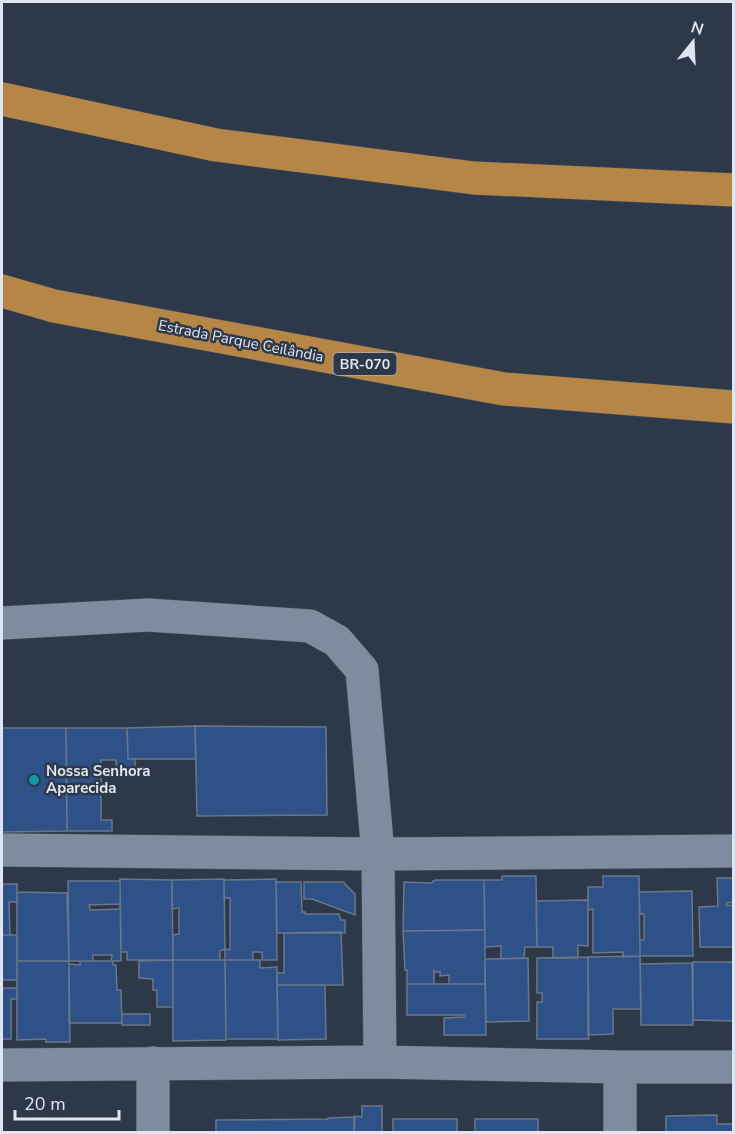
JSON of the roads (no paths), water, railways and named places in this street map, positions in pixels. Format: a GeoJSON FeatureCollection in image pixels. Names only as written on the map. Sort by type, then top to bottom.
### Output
{"type":"FeatureCollection","features":[{"type":"Feature","properties":{"kind":"highway"},"geometry":{"type":"LineString","coordinates":[[2,99],[216,145],[474,178],[734,190]]}},
{"type":"Feature","properties":{"kind":"highway","name":"Estrada Parque Ceilândia"},"geometry":{"type":"LineString","coordinates":[[2,291],[54,306],[504,389],[734,407]]}},
{"type":"Feature","properties":{"kind":"street"},"geometry":{"type":"LineString","coordinates":[[2,623],[148,615],[310,626],[337,641],[362,670],[378,854],[380,1062]]}},
{"type":"Feature","properties":{"kind":"street"},"geometry":{"type":"LineString","coordinates":[[2,850],[378,854],[734,851]]}},
{"type":"Feature","properties":{"kind":"street"},"geometry":{"type":"LineString","coordinates":[[2,1065],[380,1062],[734,1067]]}},
{"type":"Feature","properties":{"kind":"street"},"geometry":{"type":"LineString","coordinates":[[153,1063],[153,1132]]}},
{"type":"Feature","properties":{"kind":"street"},"geometry":{"type":"LineString","coordinates":[[620,1067],[621,1132]]}},
{"type":"Feature","properties":{"kind":"place","name":"Nossa Senhora Aparecida"},"geometry":{"type":"Point","coordinates":[34,780]}}]}
